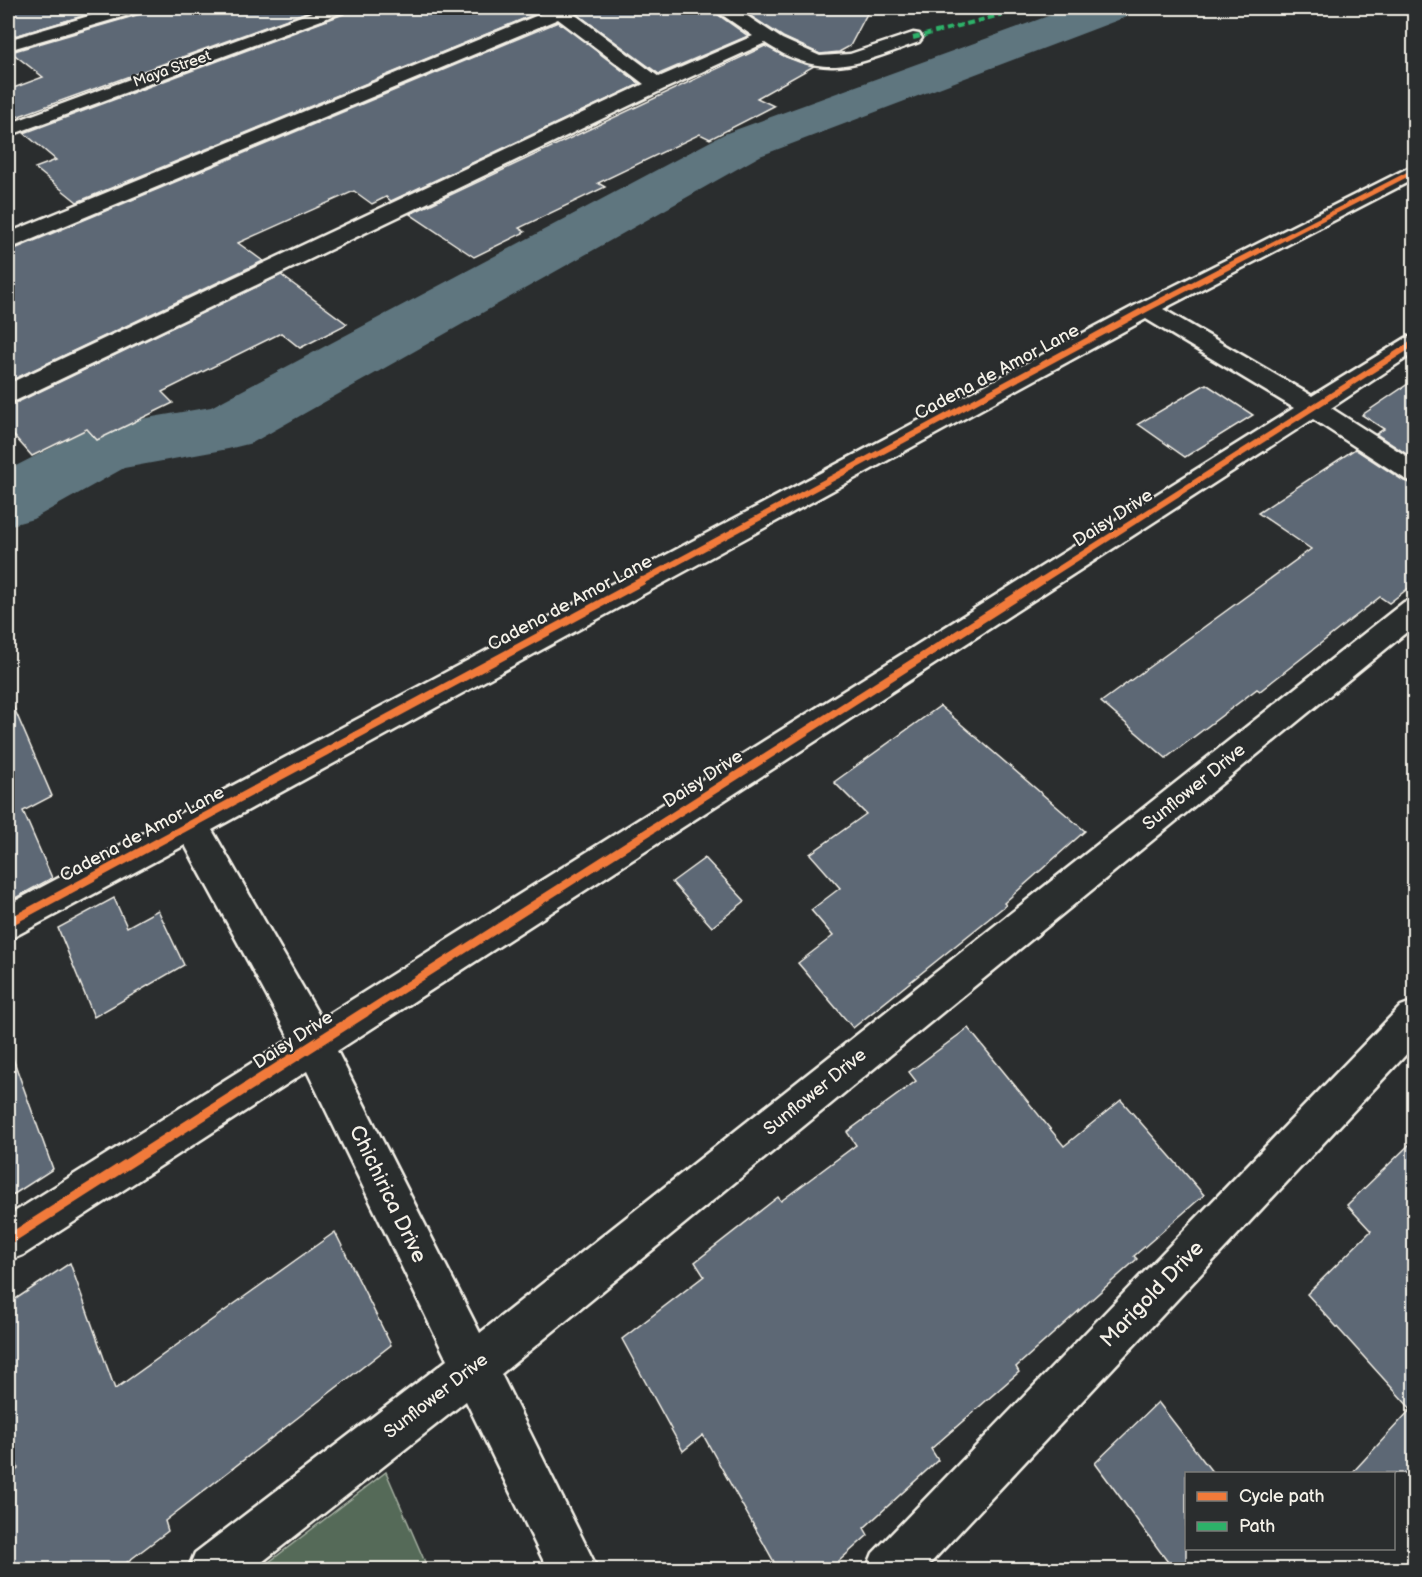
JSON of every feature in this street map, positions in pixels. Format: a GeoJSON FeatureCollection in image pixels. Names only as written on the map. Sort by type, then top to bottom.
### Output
{"type":"FeatureCollection","features":[{"type":"Feature","properties":{"kind":"street"},"geometry":{"type":"LineString","coordinates":[[8,45],[133,8]]}},
{"type":"Feature","properties":{"kind":"street","name":"Maya Street"},"geometry":{"type":"LineString","coordinates":[[8,130],[337,8]]}},
{"type":"Feature","properties":{"kind":"street"},"geometry":{"type":"LineString","coordinates":[[724,8],[805,58],[834,62],[913,38]]}},
{"type":"Feature","properties":{"kind":"street"},"geometry":{"type":"LineString","coordinates":[[8,242],[557,10],[657,85]]}},
{"type":"Feature","properties":{"kind":"street"},"geometry":{"type":"LineString","coordinates":[[8,394],[657,85],[767,36]]}},
{"type":"Feature","properties":{"kind":"street","name":"Cadena de Amor Lane"},"geometry":{"type":"LineString","coordinates":[[8,923],[1146,309],[1414,171]]}},
{"type":"Feature","properties":{"kind":"street"},"geometry":{"type":"LineString","coordinates":[[1146,309],[1313,408],[1414,473]]}},
{"type":"Feature","properties":{"kind":"street","name":"Daisy Drive"},"geometry":{"type":"LineString","coordinates":[[8,1240],[1414,344]]}},
{"type":"Feature","properties":{"kind":"street","name":"Sunflower Drive"},"geometry":{"type":"LineString","coordinates":[[212,1569],[474,1367],[1414,610]]}},
{"type":"Feature","properties":{"kind":"street","name":"Chichirica Drive"},"geometry":{"type":"LineString","coordinates":[[191,824],[314,1045],[574,1569]]}},
{"type":"Feature","properties":{"kind":"street","name":"Marigold Drive"},"geometry":{"type":"LineString","coordinates":[[890,1569],[1414,1019]]}},
{"type":"Feature","properties":{"kind":"green space"},"geometry":{"type":"Polygon","coordinates":[[[386,1472],[428,1569],[260,1569],[386,1472]]]}},
{"type":"Feature","properties":{"kind":"building"},"geometry":{"type":"Polygon","coordinates":[[[8,8],[110,8],[8,38],[8,8]]]}},
{"type":"Feature","properties":{"kind":"building"},"geometry":{"type":"Polygon","coordinates":[[[143,8],[318,8],[8,120],[8,90],[43,77],[11,52],[140,14],[143,8]]]}},
{"type":"Feature","properties":{"kind":"building"},"geometry":{"type":"Polygon","coordinates":[[[347,8],[544,8],[545,10],[77,202],[35,168],[56,160],[24,133],[344,14],[347,8]]]}},
{"type":"Feature","properties":{"kind":"building"},"geometry":{"type":"Polygon","coordinates":[[[569,8],[714,8],[717,14],[748,36],[659,74],[569,8]]]}},
{"type":"Feature","properties":{"kind":"building"},"geometry":{"type":"Polygon","coordinates":[[[738,8],[870,8],[850,46],[839,52],[820,54],[783,37],[738,8]]]}},
{"type":"Feature","properties":{"kind":"building"},"geometry":{"type":"Polygon","coordinates":[[[558,22],[640,84],[391,201],[386,197],[372,204],[354,191],[238,243],[263,261],[8,382],[8,249],[17,248],[558,22]]]}},
{"type":"Feature","properties":{"kind":"building"},"geometry":{"type":"Polygon","coordinates":[[[765,46],[786,57],[814,66],[757,98],[774,106],[710,139],[700,134],[598,183],[605,187],[519,228],[525,232],[474,257],[410,214],[765,46]]]}},
{"type":"Feature","properties":{"kind":"building"},"geometry":{"type":"Polygon","coordinates":[[[281,275],[347,324],[300,348],[281,333],[162,392],[173,403],[97,440],[87,429],[32,456],[8,429],[8,404],[18,402],[281,275]]]}},
{"type":"Feature","properties":{"kind":"building"},"geometry":{"type":"Polygon","coordinates":[[[1414,380],[1414,459],[1376,434],[1384,429],[1362,415],[1414,380]]]}},
{"type":"Feature","properties":{"kind":"building"},"geometry":{"type":"Polygon","coordinates":[[[1206,384],[1253,415],[1185,457],[1138,424],[1206,384]]]}},
{"type":"Feature","properties":{"kind":"building"},"geometry":{"type":"Polygon","coordinates":[[[1355,449],[1404,481],[1414,484],[1414,584],[1389,603],[1380,597],[1260,691],[1257,689],[1166,758],[1101,702],[1311,549],[1258,513],[1355,449]]]}},
{"type":"Feature","properties":{"kind":"building"},"geometry":{"type":"Polygon","coordinates":[[[8,694],[52,796],[23,811],[52,878],[8,902],[8,694]]]}},
{"type":"Feature","properties":{"kind":"building"},"geometry":{"type":"Polygon","coordinates":[[[940,706],[1085,831],[1004,903],[1006,905],[853,1028],[798,963],[833,936],[811,910],[840,888],[810,854],[866,814],[834,782],[940,706]]]}},
{"type":"Feature","properties":{"kind":"building"},"geometry":{"type":"Polygon","coordinates":[[[705,858],[745,901],[712,927],[672,882],[705,858]]]}},
{"type":"Feature","properties":{"kind":"building"},"geometry":{"type":"Polygon","coordinates":[[[114,898],[127,927],[158,910],[184,965],[94,1017],[58,928],[114,898]]]}},
{"type":"Feature","properties":{"kind":"building"},"geometry":{"type":"Polygon","coordinates":[[[968,1028],[1064,1146],[1121,1100],[1204,1195],[1134,1256],[1137,1259],[1016,1367],[1019,1372],[931,1449],[938,1460],[864,1528],[868,1535],[830,1569],[778,1569],[703,1435],[683,1451],[622,1339],[704,1276],[695,1262],[778,1197],[781,1201],[856,1145],[847,1132],[916,1081],[909,1072],[968,1028]]]}},
{"type":"Feature","properties":{"kind":"building"},"geometry":{"type":"Polygon","coordinates":[[[12,1056],[53,1169],[8,1198],[8,1057],[12,1056]]]}},
{"type":"Feature","properties":{"kind":"building"},"geometry":{"type":"Polygon","coordinates":[[[1414,1140],[1414,1473],[1353,1472],[1411,1409],[1307,1294],[1371,1231],[1347,1205],[1414,1140]]]}},
{"type":"Feature","properties":{"kind":"building"},"geometry":{"type":"Polygon","coordinates":[[[335,1232],[391,1345],[165,1521],[168,1531],[118,1569],[8,1569],[8,1477],[18,1469],[8,1434],[8,1304],[70,1263],[115,1389],[335,1232]]]}},
{"type":"Feature","properties":{"kind":"building"},"geometry":{"type":"Polygon","coordinates":[[[1158,1402],[1212,1472],[1185,1472],[1186,1569],[1173,1569],[1095,1463],[1158,1402]]]}},
{"type":"Feature","properties":{"kind":"waterway"},"geometry":{"type":"LineString","coordinates":[[8,501],[106,448],[228,427],[742,145],[1110,8]]}},
{"type":"Feature","properties":{"kind":"marked path"},"geometry":{"type":"LineString","coordinates":[[913,38],[1027,8]]}},
{"type":"Feature","properties":{"kind":"cycle path"},"geometry":{"type":"LineString","coordinates":[[8,923],[1146,309],[1414,171]]}},
{"type":"Feature","properties":{"kind":"cycle path"},"geometry":{"type":"LineString","coordinates":[[8,1240],[1414,343]]}}]}
